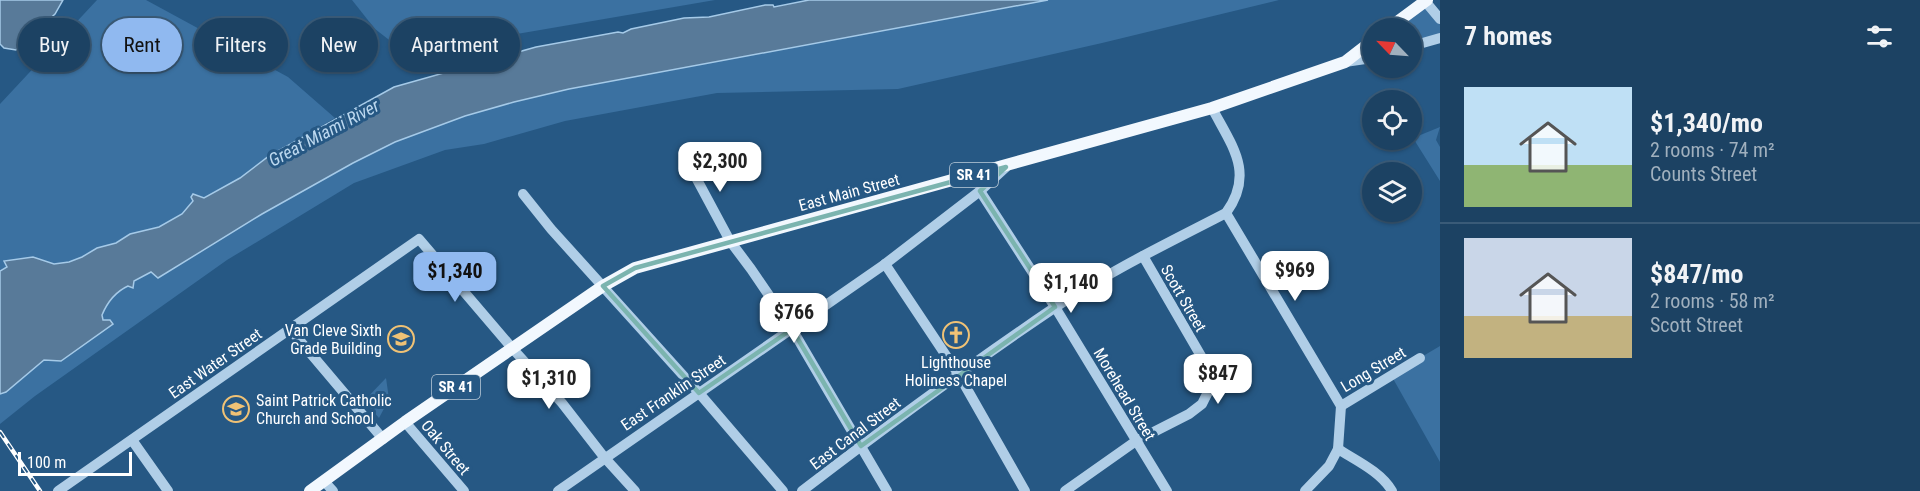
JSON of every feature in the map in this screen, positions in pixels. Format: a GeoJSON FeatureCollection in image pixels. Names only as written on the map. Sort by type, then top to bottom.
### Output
{"type":"FeatureCollection","features":[{"type":"Feature","properties":{"kind":"main road"},"geometry":{"type":"LineString","coordinates":[[1403,18],[1426,1]]}},
{"type":"Feature","properties":{"kind":"main road","name":"SR 41"},"geometry":{"type":"LineString","coordinates":[[1345,62],[1362,49]]}},
{"type":"Feature","properties":{"kind":"main road","name":"East Main Street"},"geometry":{"type":"LineString","coordinates":[[310,491],[512,348],[603,286],[635,268],[1006,167],[1212,108],[1345,62]]}},
{"type":"Feature","properties":{"kind":"street"},"geometry":{"type":"LineString","coordinates":[[1426,1],[1440,19]]}},
{"type":"Feature","properties":{"kind":"street"},"geometry":{"type":"LineString","coordinates":[[1422,43],[1440,38]]}},
{"type":"Feature","properties":{"kind":"street"},"geometry":{"type":"LineString","coordinates":[[1345,62],[1362,59]]}},
{"type":"Feature","properties":{"kind":"street"},"geometry":{"type":"LineString","coordinates":[[1212,108],[1239,165],[1241,177],[1234,202],[1226,213],[1341,406],[1338,449],[1329,466],[1305,491]]}},
{"type":"Feature","properties":{"kind":"street"},"geometry":{"type":"LineString","coordinates":[[686,159],[730,241],[792,329],[887,491]]}},
{"type":"Feature","properties":{"kind":"street","name":"East Franklin Street"},"geometry":{"type":"LineString","coordinates":[[558,491],[885,264],[980,191],[1006,167]]}},
{"type":"Feature","properties":{"kind":"street","name":"Morehead Street"},"geometry":{"type":"LineString","coordinates":[[980,191],[1055,307],[1167,491]]}},
{"type":"Feature","properties":{"kind":"street"},"geometry":{"type":"LineString","coordinates":[[523,194],[551,229],[699,393],[783,491]]}},
{"type":"Feature","properties":{"kind":"street","name":"East Canal Street"},"geometry":{"type":"LineString","coordinates":[[802,491],[958,375],[1055,307],[1143,256],[1226,213]]}},
{"type":"Feature","properties":{"kind":"street","name":"East Water Street"},"geometry":{"type":"LineString","coordinates":[[58,491],[419,239],[512,348]]}},
{"type":"Feature","properties":{"kind":"street","name":"Scott Street"},"geometry":{"type":"LineString","coordinates":[[1065,491],[1136,441],[1189,414],[1202,404],[1209,390],[1208,368],[1143,256]]}},
{"type":"Feature","properties":{"kind":"street"},"geometry":{"type":"LineString","coordinates":[[885,264],[958,375],[1025,491]]}},
{"type":"Feature","properties":{"kind":"street"},"geometry":{"type":"LineString","coordinates":[[290,329],[383,438]]}},
{"type":"Feature","properties":{"kind":"street"},"geometry":{"type":"LineString","coordinates":[[512,348],[562,403],[604,457],[635,491]]}},
{"type":"Feature","properties":{"kind":"street","name":"Long Street"},"geometry":{"type":"LineString","coordinates":[[1341,406],[1420,358]]}},
{"type":"Feature","properties":{"kind":"street","name":"Oak Street"},"geometry":{"type":"LineString","coordinates":[[405,422],[464,491]]}},
{"type":"Feature","properties":{"kind":"street"},"geometry":{"type":"LineString","coordinates":[[132,440],[168,491]]}},
{"type":"Feature","properties":{"kind":"street"},"geometry":{"type":"LineString","coordinates":[[1338,449],[1376,473],[1392,491]]}},
{"type":"Feature","properties":{"kind":"street"},"geometry":{"type":"LineString","coordinates":[[324,481],[333,491]]}},
{"type":"Feature","properties":{"kind":"highlighted area"},"geometry":{"type":"Polygon","coordinates":[[[1006,167],[980,191],[1055,307],[861,446],[792,329],[699,393],[603,286],[635,268],[1006,167]]]}},
{"type":"Feature","properties":{"kind":"shaded area"},"geometry":{"type":"Polygon","coordinates":[[[97,0],[146,0],[179,18],[102,18],[102,72],[182,72],[182,20],[194,26],[194,72],[279,72],[288,77],[335,118],[269,156],[240,178],[204,198],[197,195],[182,214],[159,227],[130,234],[116,243],[97,248],[69,262],[54,264],[33,257],[5,262],[7,267],[0,271],[0,104],[30,72],[90,72],[90,18],[80,18],[97,0]]]}},
{"type":"Feature","properties":{"kind":"shaded area"},"geometry":{"type":"Polygon","coordinates":[[[352,0],[715,0],[520,33],[520,18],[390,18],[390,41],[378,31],[378,18],[366,18],[352,0]]]}},
{"type":"Feature","properties":{"kind":"shaded area"},"geometry":{"type":"Polygon","coordinates":[[[1048,0],[1279,0],[898,89],[717,93],[565,121],[484,144],[445,150],[354,183],[227,260],[35,396],[0,424],[0,394],[6,392],[44,360],[103,320],[106,305],[120,291],[151,272],[158,277],[262,214],[395,142],[465,116],[569,89],[1048,0]]]}},
{"type":"Feature","properties":{"kind":"shaded area"},"geometry":{"type":"Polygon","coordinates":[[[1425,1],[1440,19],[1440,38],[1422,43],[1422,18],[1402,18],[1425,1]]]}},
{"type":"Feature","properties":{"kind":"shaded area"},"geometry":{"type":"Polygon","coordinates":[[[1440,127],[1436,140],[1440,147],[1440,181],[1421,150],[1422,134],[1440,127]]]}},
{"type":"Feature","properties":{"kind":"shaded area"},"geometry":{"type":"Polygon","coordinates":[[[1440,346],[1440,462],[1391,375],[1440,346]]]}},
{"type":"Feature","properties":{"kind":"shaded area"},"geometry":{"type":"Polygon","coordinates":[[[386,378],[389,399],[379,418],[364,401],[386,378]]]}},
{"type":"Feature","properties":{"kind":"water"},"geometry":{"type":"Polygon","coordinates":[[[0,0],[63,0],[51,18],[18,18],[18,48],[16,50],[4,48],[0,44],[0,0]]]}},
{"type":"Feature","properties":{"kind":"water","name":"Great Miami River"},"geometry":{"type":"Polygon","coordinates":[[[809,0],[1048,0],[569,89],[465,116],[395,142],[262,214],[158,278],[151,272],[134,281],[133,288],[128,286],[112,298],[102,315],[103,320],[110,320],[113,324],[61,361],[44,360],[6,392],[0,394],[0,271],[7,267],[4,261],[33,257],[54,264],[69,262],[97,248],[116,243],[130,234],[159,227],[182,214],[193,201],[191,197],[193,194],[204,198],[240,178],[269,156],[394,87],[447,72],[520,72],[520,52],[536,47],[623,33],[631,29],[684,18],[709,17],[765,5],[774,7],[809,0]]]}},
{"type":"Feature","properties":{"kind":"railway"},"geometry":{"type":"LineString","coordinates":[[0,432],[40,491]]}},
{"type":"Feature","properties":{"kind":"place","name":"Lighthouse Holiness Chapel"},"geometry":{"type":"Point","coordinates":[956,335]}},
{"type":"Feature","properties":{"kind":"place","name":"Van Cleve Sixth Grade Building"},"geometry":{"type":"Point","coordinates":[401,339]}},
{"type":"Feature","properties":{"kind":"place","name":"Saint Patrick Catholic Church and School"},"geometry":{"type":"Point","coordinates":[236,409]}}]}
